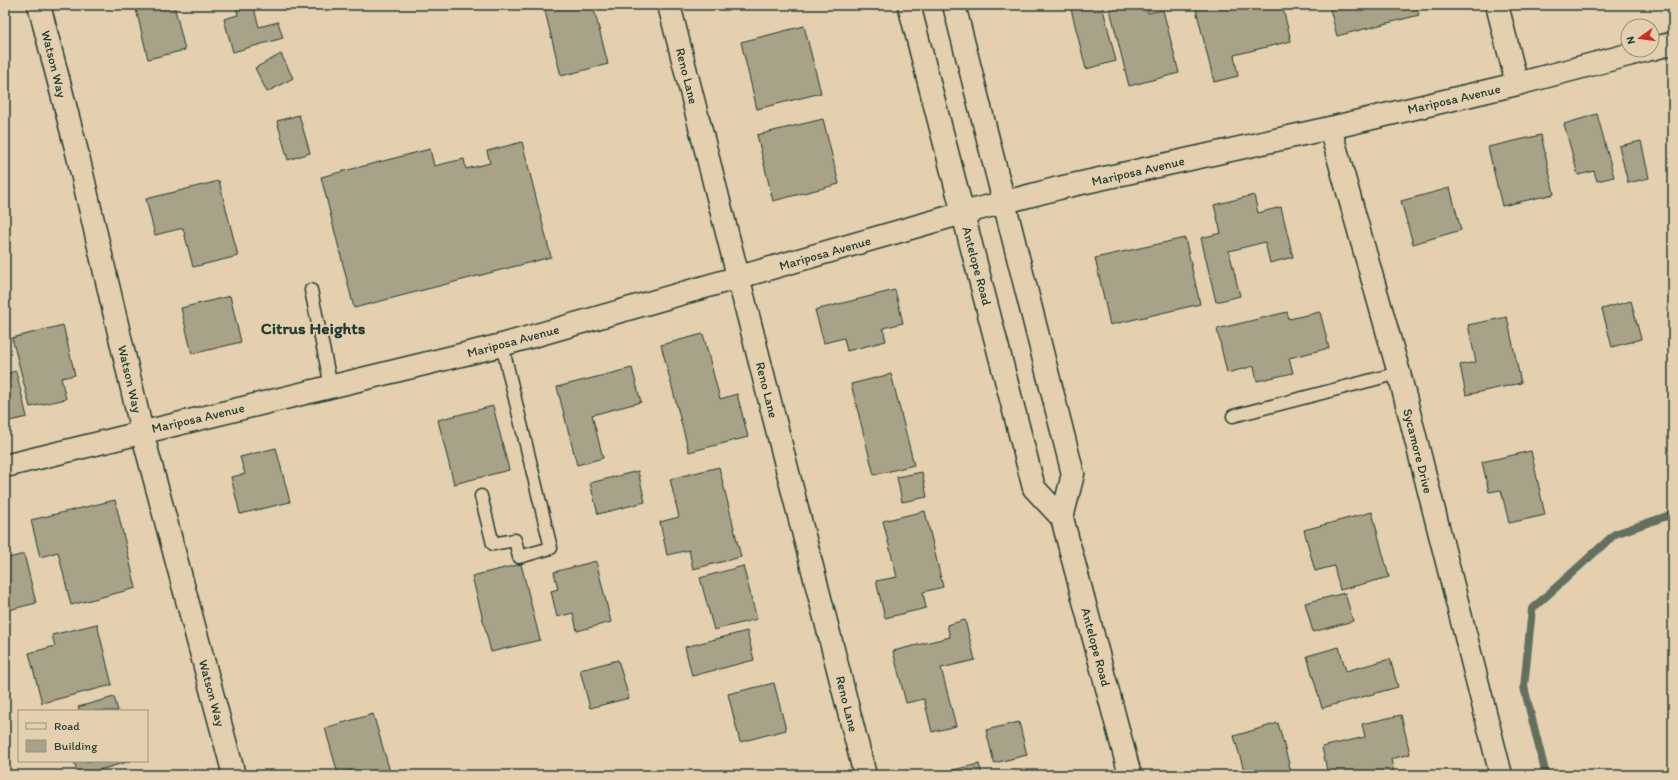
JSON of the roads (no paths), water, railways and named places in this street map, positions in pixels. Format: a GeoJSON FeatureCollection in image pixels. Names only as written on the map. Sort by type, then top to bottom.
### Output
{"type":"FeatureCollection","features":[{"type":"Feature","properties":{"kind":"street","name":"Watson Way"},"geometry":{"type":"LineString","coordinates":[[39,5],[77,152],[142,432],[234,775]]}},
{"type":"Feature","properties":{"kind":"street","name":"Reno Lane"},"geometry":{"type":"LineString","coordinates":[[669,5],[865,775]]}},
{"type":"Feature","properties":{"kind":"street","name":"Antelope Road"},"geometry":{"type":"LineString","coordinates":[[909,5],[1034,488],[1062,518],[1130,775]]}},
{"type":"Feature","properties":{"kind":"street","name":"Antelope Road"},"geometry":{"type":"LineString","coordinates":[[954,5],[1073,474],[1062,518]]}},
{"type":"Feature","properties":{"kind":"street"},"geometry":{"type":"LineString","coordinates":[[1497,5],[1517,84]]}},
{"type":"Feature","properties":{"kind":"street"},"geometry":{"type":"LineString","coordinates":[[1660,47],[1673,43]]}},
{"type":"Feature","properties":{"kind":"street","name":"Mariposa Avenue"},"geometry":{"type":"LineString","coordinates":[[5,466],[502,345],[963,213],[1066,187],[1330,128],[1517,84],[1620,57]]}},
{"type":"Feature","properties":{"kind":"street","name":"Sycamore Drive"},"geometry":{"type":"LineString","coordinates":[[1330,128],[1399,373],[1500,775]]}},
{"type":"Feature","properties":{"kind":"lane"},"geometry":{"type":"LineString","coordinates":[[311,290],[331,386]]}},
{"type":"Feature","properties":{"kind":"lane"},"geometry":{"type":"LineString","coordinates":[[481,496],[493,544],[516,540],[519,557],[551,548],[502,345]]}},
{"type":"Feature","properties":{"kind":"lane"},"geometry":{"type":"LineString","coordinates":[[1233,416],[1399,373]]}},
{"type":"Feature","properties":{"kind":"waterway"},"geometry":{"type":"LineString","coordinates":[[1546,775],[1524,687],[1532,609],[1615,534],[1673,514]]}},
{"type":"Feature","properties":{"kind":"district","name":"Citrus Heights"},"geometry":{"type":"Point","coordinates":[313,328]}}]}
